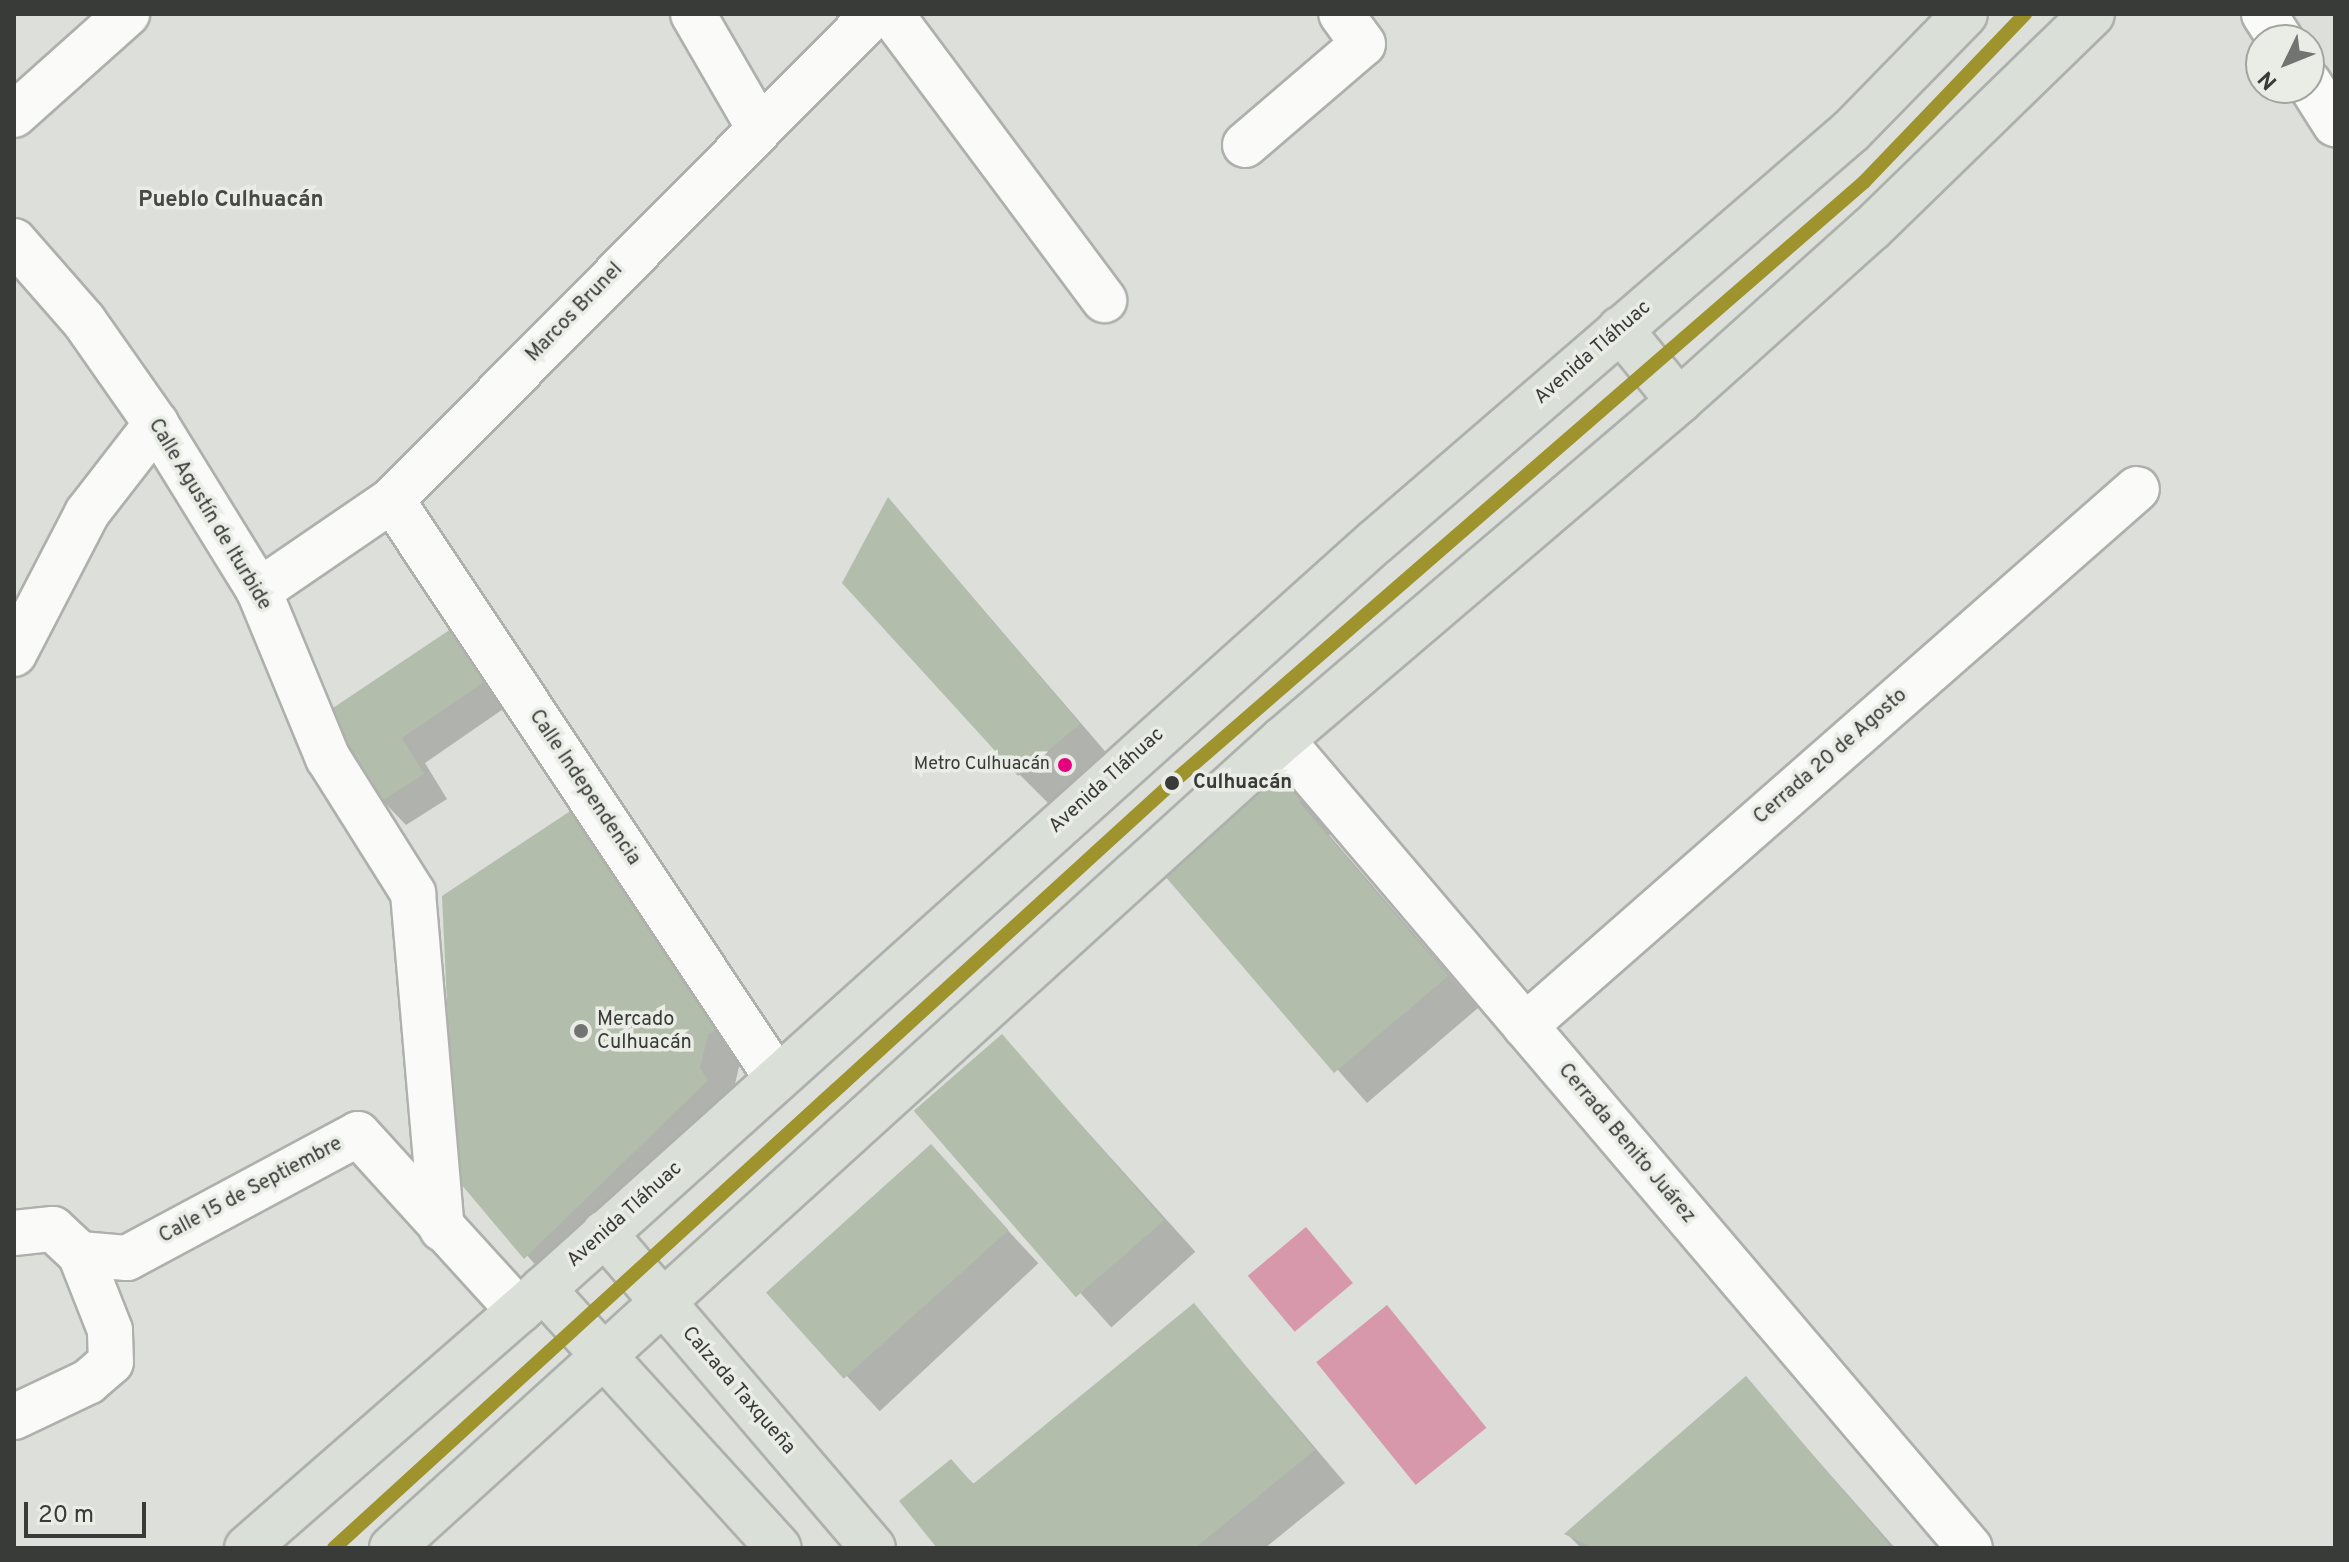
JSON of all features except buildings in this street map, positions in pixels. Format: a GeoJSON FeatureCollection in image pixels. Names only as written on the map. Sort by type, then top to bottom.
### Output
{"type":"FeatureCollection","features":[{"type":"Feature","properties":{"kind":"main road","name":"Avenida Tláhuac"},"geometry":{"type":"LineString","coordinates":[[247,1548],[531,1300],[776,1077],[1620,329],[1851,131],[1965,14]]}},
{"type":"Feature","properties":{"kind":"main road"},"geometry":{"type":"LineString","coordinates":[[392,1548],[1282,740],[1679,401],[1871,229],[2092,14]]}},
{"type":"Feature","properties":{"kind":"main road"},"geometry":{"type":"LineString","coordinates":[[1620,329],[1679,401]]}},
{"type":"Feature","properties":{"kind":"main road","name":"Calzada Taxqueña"},"geometry":{"type":"LineString","coordinates":[[604,1233],[873,1548]]}},
{"type":"Feature","properties":{"kind":"main road"},"geometry":{"type":"LineString","coordinates":[[531,1300],[603,1357],[779,1548]]}},
{"type":"Feature","properties":{"kind":"street"},"geometry":{"type":"LineString","coordinates":[[14,115],[127,14]]}},
{"type":"Feature","properties":{"kind":"street"},"geometry":{"type":"LineString","coordinates":[[693,14],[758,126]]}},
{"type":"Feature","properties":{"kind":"street","name":"Marcos Brunel"},"geometry":{"type":"LineString","coordinates":[[259,591],[392,500],[758,126],[874,14]]}},
{"type":"Feature","properties":{"kind":"street"},"geometry":{"type":"LineString","coordinates":[[891,14],[1104,300]]}},
{"type":"Feature","properties":{"kind":"street"},"geometry":{"type":"LineString","coordinates":[[1245,145],[1363,44],[1341,14]]}},
{"type":"Feature","properties":{"kind":"street"},"geometry":{"type":"LineString","coordinates":[[2322,104],[2335,124]]}},
{"type":"Feature","properties":{"kind":"street","name":"Calle Agustín de Iturbide"},"geometry":{"type":"LineString","coordinates":[[14,241],[84,321],[156,424],[259,591],[328,758],[413,893],[442,1229]]}},
{"type":"Feature","properties":{"kind":"street"},"geometry":{"type":"LineString","coordinates":[[14,654],[87,513],[156,424]]}},
{"type":"Feature","properties":{"kind":"street","name":"Cerrada 20 de Agosto"},"geometry":{"type":"LineString","coordinates":[[1525,1026],[2137,489]]}},
{"type":"Feature","properties":{"kind":"street","name":"Calle Independencia"},"geometry":{"type":"LineString","coordinates":[[392,500],[776,1077]]}},
{"type":"Feature","properties":{"kind":"street","name":"Cerrada Benito Juárez"},"geometry":{"type":"LineString","coordinates":[[1282,740],[1970,1548]]}},
{"type":"Feature","properties":{"kind":"street","name":"Calle 15 de Septiembre"},"geometry":{"type":"LineString","coordinates":[[80,1254],[127,1258],[358,1134],[442,1229],[531,1300]]}},
{"type":"Feature","properties":{"kind":"street"},"geometry":{"type":"LineString","coordinates":[[14,1233],[53,1229],[80,1254],[110,1330],[111,1362],[88,1382],[14,1417]]}},
{"type":"Feature","properties":{"kind":"shaded area"},"geometry":{"type":"Polygon","coordinates":[[[1306,1227],[1353,1283],[1295,1332],[1248,1276],[1306,1227]]]}},
{"type":"Feature","properties":{"kind":"shaded area"},"geometry":{"type":"Polygon","coordinates":[[[1387,1305],[1486,1428],[1416,1485],[1316,1362],[1387,1305]]]}},
{"type":"Feature","properties":{"kind":"transit line"},"geometry":{"type":"LineString","coordinates":[[334,1548],[1172,783],[1864,182],[2025,14]]}},
{"type":"Feature","properties":{"kind":"place","name":"Metro Culhuacán"},"geometry":{"type":"Point","coordinates":[1065,765]}},
{"type":"Feature","properties":{"kind":"place","name":"Culhuacán"},"geometry":{"type":"Point","coordinates":[1172,783]}},
{"type":"Feature","properties":{"kind":"place","name":"Mercado Culhuacán"},"geometry":{"type":"Point","coordinates":[581,1031]}},
{"type":"Feature","properties":{"kind":"district","name":"Pueblo Culhuacán"},"geometry":{"type":"Point","coordinates":[231,201]}}]}
